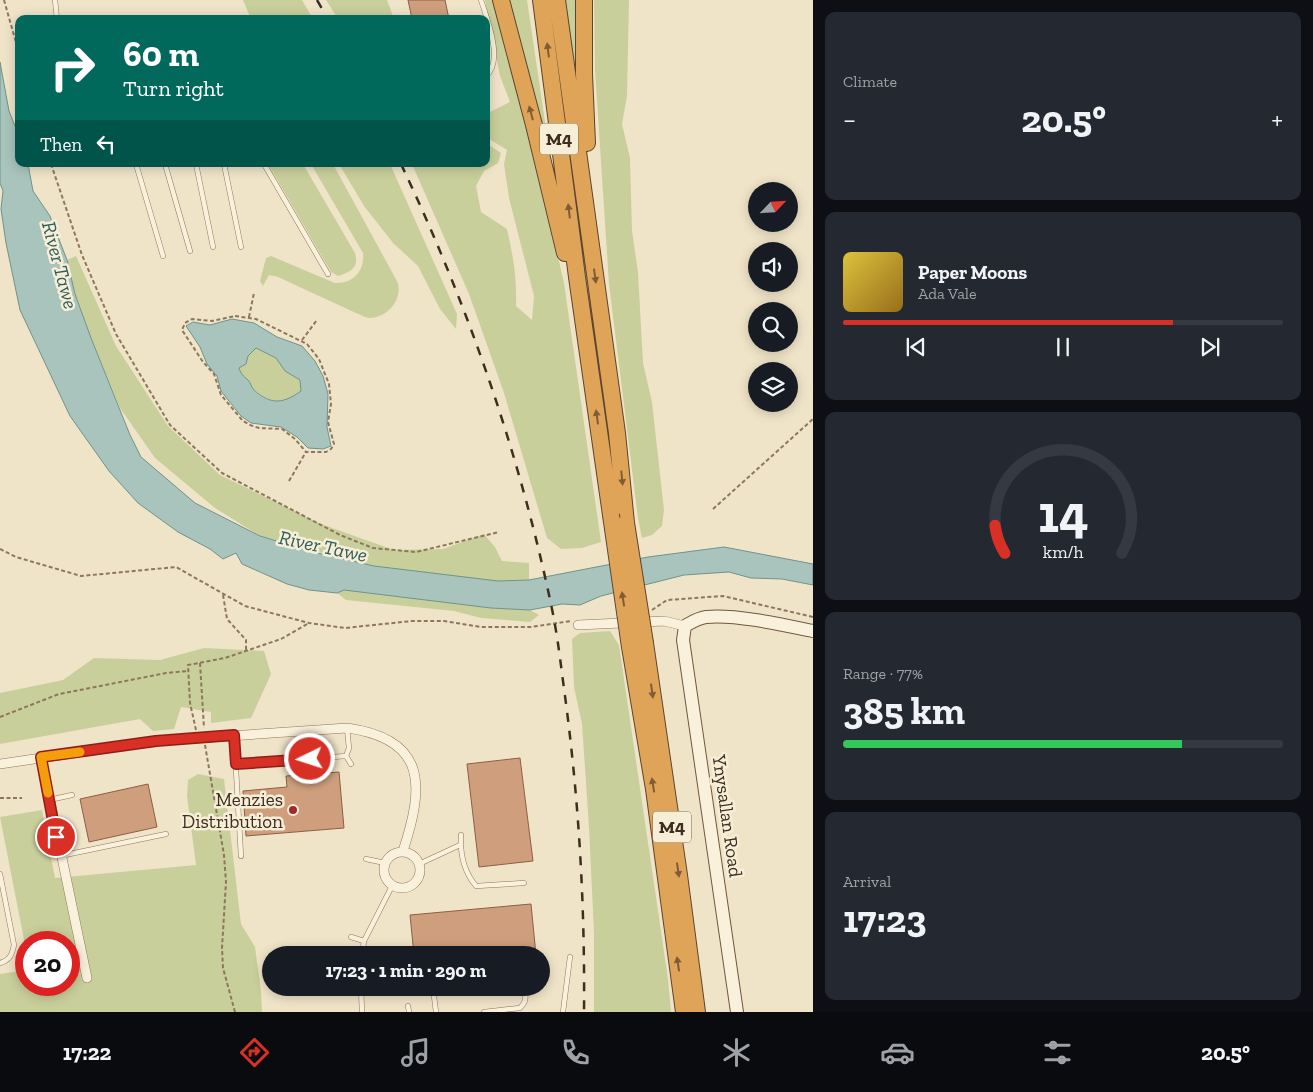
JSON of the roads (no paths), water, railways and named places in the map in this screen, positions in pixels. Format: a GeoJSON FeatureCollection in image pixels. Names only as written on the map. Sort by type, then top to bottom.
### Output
{"type":"FeatureCollection","features":[{"type":"Feature","properties":{"kind":"highway","name":"M4"},"geometry":{"type":"LineString","coordinates":[[501,0],[534,125],[565,256],[577,277]]}},
{"type":"Feature","properties":{"kind":"highway","name":"M4"},"geometry":{"type":"LineString","coordinates":[[541,0],[577,277],[611,515],[638,645],[679,875],[697,1012]]}},
{"type":"Feature","properties":{"kind":"highway","name":"M4"},"geometry":{"type":"LineString","coordinates":[[557,0],[617,433],[654,790],[684,1012]]}},
{"type":"Feature","properties":{"kind":"highway","name":"M4"},"geometry":{"type":"LineString","coordinates":[[584,0],[585,128],[590,172],[586,210]]}},
{"type":"Feature","properties":{"kind":"street"},"geometry":{"type":"LineString","coordinates":[[576,623],[664,621],[685,626],[704,617],[720,617],[782,624],[813,631]]}},
{"type":"Feature","properties":{"kind":"street","name":"Ynysallan Road"},"geometry":{"type":"LineString","coordinates":[[685,626],[683,640],[736,1012]]}},
{"type":"Feature","properties":{"kind":"street"},"geometry":{"type":"LineString","coordinates":[[0,764],[156,741],[347,728],[376,733],[399,747],[413,769],[417,783],[417,799],[412,825],[403,851]]}},
{"type":"Feature","properties":{"kind":"street"},"geometry":{"type":"LineString","coordinates":[[41,757],[60,856],[87,978]]}},
{"type":"Feature","properties":{"kind":"street"},"geometry":{"type":"LineString","coordinates":[[403,851],[410,853],[419,864],[419,875],[413,884],[405,888],[392,886],[384,876],[384,863],[392,854],[403,851]]}},
{"type":"Feature","properties":{"kind":"lane"},"geometry":{"type":"LineString","coordinates":[[55,0],[57,15]]}},
{"type":"Feature","properties":{"kind":"lane"},"geometry":{"type":"LineString","coordinates":[[481,0],[485,15]]}},
{"type":"Feature","properties":{"kind":"lane"},"geometry":{"type":"LineString","coordinates":[[490,34],[495,53],[494,65],[490,70]]}},
{"type":"Feature","properties":{"kind":"lane"},"geometry":{"type":"LineString","coordinates":[[137,167],[163,256]]}},
{"type":"Feature","properties":{"kind":"lane"},"geometry":{"type":"LineString","coordinates":[[166,167],[190,251]]}},
{"type":"Feature","properties":{"kind":"lane"},"geometry":{"type":"LineString","coordinates":[[197,167],[213,247]]}},
{"type":"Feature","properties":{"kind":"lane"},"geometry":{"type":"LineString","coordinates":[[225,167],[240,247]]}},
{"type":"Feature","properties":{"kind":"lane"},"geometry":{"type":"LineString","coordinates":[[266,167],[328,274]]}},
{"type":"Feature","properties":{"kind":"lane"},"geometry":{"type":"LineString","coordinates":[[346,756],[349,748],[347,728]]}},
{"type":"Feature","properties":{"kind":"lane"},"geometry":{"type":"LineString","coordinates":[[234,735],[241,856]]}},
{"type":"Feature","properties":{"kind":"lane"},"geometry":{"type":"LineString","coordinates":[[236,764],[346,756]]}},
{"type":"Feature","properties":{"kind":"lane"},"geometry":{"type":"LineString","coordinates":[[346,756],[351,764]]}},
{"type":"Feature","properties":{"kind":"lane"},"geometry":{"type":"LineString","coordinates":[[49,800],[72,796]]}},
{"type":"Feature","properties":{"kind":"lane"},"geometry":{"type":"LineString","coordinates":[[60,856],[166,834]]}},
{"type":"Feature","properties":{"kind":"lane"},"geometry":{"type":"LineString","coordinates":[[461,835],[460,845],[467,875],[476,886],[524,882]]}},
{"type":"Feature","properties":{"kind":"lane"},"geometry":{"type":"LineString","coordinates":[[419,864],[460,845]]}},
{"type":"Feature","properties":{"kind":"lane"},"geometry":{"type":"LineString","coordinates":[[366,859],[384,863]]}},
{"type":"Feature","properties":{"kind":"lane"},"geometry":{"type":"LineString","coordinates":[[0,874],[14,945],[12,955],[7,961],[0,962]]}},
{"type":"Feature","properties":{"kind":"lane"},"geometry":{"type":"LineString","coordinates":[[363,946],[364,941],[392,886]]}},
{"type":"Feature","properties":{"kind":"lane"},"geometry":{"type":"LineString","coordinates":[[351,937],[364,941]]}},
{"type":"Feature","properties":{"kind":"lane"},"geometry":{"type":"LineString","coordinates":[[563,1012],[570,957]]}},
{"type":"Feature","properties":{"kind":"lane"},"geometry":{"type":"LineString","coordinates":[[361,996],[362,1012]]}},
{"type":"Feature","properties":{"kind":"lane"},"geometry":{"type":"LineString","coordinates":[[434,996],[436,1012]]}},
{"type":"Feature","properties":{"kind":"lane"},"geometry":{"type":"LineString","coordinates":[[484,1012],[520,1008],[525,1004],[525,996]]}},
{"type":"Feature","properties":{"kind":"water","name":"River Tawe"},"geometry":{"type":"Polygon","coordinates":[[[0,62],[9,111],[15,126],[15,167],[29,167],[33,191],[50,216],[67,260],[75,294],[91,338],[130,435],[141,457],[195,503],[260,536],[317,553],[374,566],[498,581],[529,580],[648,557],[724,547],[813,564],[813,585],[782,579],[751,578],[729,572],[684,575],[601,596],[580,605],[562,604],[530,610],[491,608],[344,590],[337,593],[309,590],[287,584],[242,564],[236,553],[223,559],[210,549],[178,532],[138,503],[109,471],[70,416],[20,310],[6,243],[1,209],[3,191],[0,183],[0,62]]]}},
{"type":"Feature","properties":{"kind":"water"},"geometry":{"type":"Polygon","coordinates":[[[232,319],[254,323],[277,337],[302,346],[315,361],[323,376],[328,394],[327,427],[331,446],[323,449],[308,448],[297,437],[281,427],[251,423],[241,416],[221,391],[217,376],[207,364],[200,347],[186,326],[193,322],[210,325],[232,319]],[[256,348],[248,356],[246,364],[239,368],[254,390],[272,401],[289,398],[301,391],[300,380],[285,371],[276,358],[256,348]]]}},
{"type":"Feature","properties":{"kind":"railway"},"geometry":{"type":"LineString","coordinates":[[317,0],[326,15]]}},
{"type":"Feature","properties":{"kind":"railway"},"geometry":{"type":"LineString","coordinates":[[402,167],[448,271],[490,382],[524,494],[552,609],[570,735],[577,814],[582,893],[584,1012]]}},
{"type":"Feature","properties":{"kind":"place","name":"Menzies Distribution"},"geometry":{"type":"Point","coordinates":[293,810]}}]}
